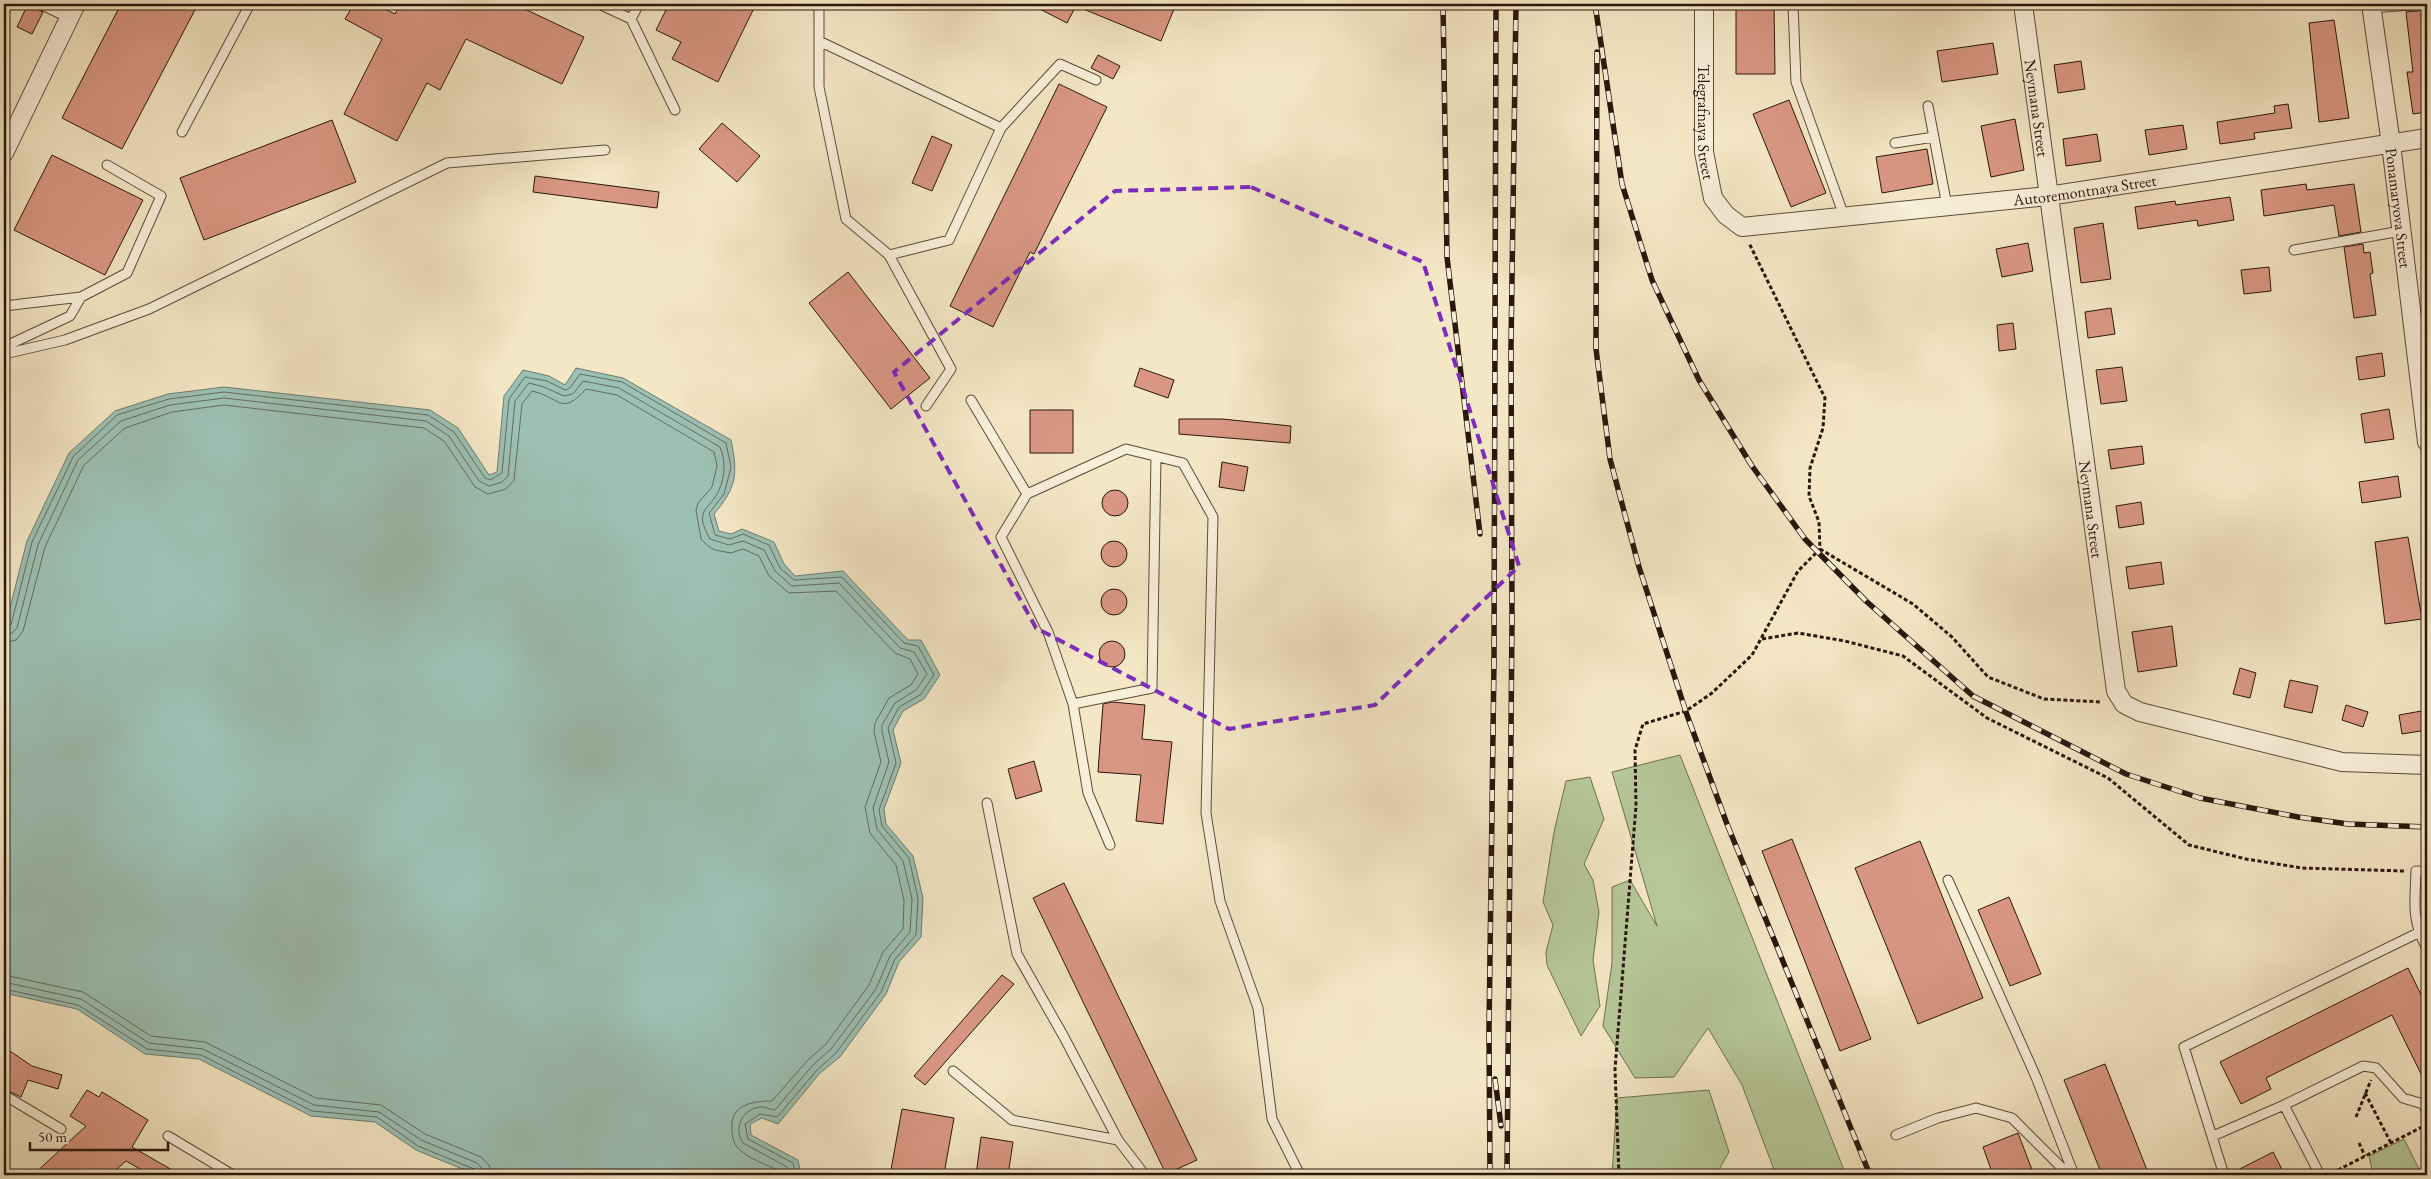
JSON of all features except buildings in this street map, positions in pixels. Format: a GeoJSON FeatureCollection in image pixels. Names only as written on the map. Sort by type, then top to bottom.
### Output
{"type":"FeatureCollection","features":[{"type":"Feature","properties":{"kind":"street","name":"Telegrafnaya Street"},"geometry":{"type":"LineString","coordinates":[[1704,4],[1704,152],[1713,198],[1726,215],[1742,227]]}},
{"type":"Feature","properties":{"kind":"street","name":"Neymana Street"},"geometry":{"type":"LineString","coordinates":[[2023,4],[2116,690],[2124,704]]}},
{"type":"Feature","properties":{"kind":"street","name":"Ponamaryova Street"},"geometry":{"type":"LineString","coordinates":[[2371,6],[2391,144],[2427,442]]}},
{"type":"Feature","properties":{"kind":"street"},"geometry":{"type":"LineString","coordinates":[[4,153],[73,11]]}},
{"type":"Feature","properties":{"kind":"street","name":"Autoremontnaya Street"},"geometry":{"type":"LineString","coordinates":[[1742,227],[2048,196],[2427,138]]}},
{"type":"Feature","properties":{"kind":"street"},"geometry":{"type":"LineString","coordinates":[[2124,704],[2140,712],[2342,762],[2427,765]]}},
{"type":"Feature","properties":{"kind":"lane"},"geometry":{"type":"LineString","coordinates":[[40,4],[73,11]]}},
{"type":"Feature","properties":{"kind":"lane"},"geometry":{"type":"LineString","coordinates":[[182,132],[250,4]]}},
{"type":"Feature","properties":{"kind":"lane"},"geometry":{"type":"LineString","coordinates":[[599,4],[631,19],[675,110]]}},
{"type":"Feature","properties":{"kind":"lane"},"geometry":{"type":"LineString","coordinates":[[631,19],[639,4]]}},
{"type":"Feature","properties":{"kind":"lane"},"geometry":{"type":"LineString","coordinates":[[819,4],[819,87],[846,219],[889,255],[951,369],[926,406]]}},
{"type":"Feature","properties":{"kind":"lane"},"geometry":{"type":"LineString","coordinates":[[1793,4],[1796,82],[1844,216]]}},
{"type":"Feature","properties":{"kind":"lane"},"geometry":{"type":"LineString","coordinates":[[2371,6],[2425,4]]}},
{"type":"Feature","properties":{"kind":"lane"},"geometry":{"type":"LineString","coordinates":[[819,41],[1001,128]]}},
{"type":"Feature","properties":{"kind":"lane"},"geometry":{"type":"LineString","coordinates":[[889,255],[949,240],[1001,128],[1060,64],[1096,80]]}},
{"type":"Feature","properties":{"kind":"lane"},"geometry":{"type":"LineString","coordinates":[[1928,106],[1947,206]]}},
{"type":"Feature","properties":{"kind":"lane"},"geometry":{"type":"LineString","coordinates":[[1895,143],[1934,138]]}},
{"type":"Feature","properties":{"kind":"lane"},"geometry":{"type":"LineString","coordinates":[[4,354],[65,340],[149,310],[447,163],[605,150]]}},
{"type":"Feature","properties":{"kind":"lane"},"geometry":{"type":"LineString","coordinates":[[4,306],[81,297],[127,273],[161,196],[107,165]]}},
{"type":"Feature","properties":{"kind":"lane"},"geometry":{"type":"LineString","coordinates":[[2294,250],[2401,231]]}},
{"type":"Feature","properties":{"kind":"lane"},"geometry":{"type":"LineString","coordinates":[[4,347],[70,316],[81,297]]}},
{"type":"Feature","properties":{"kind":"lane"},"geometry":{"type":"LineString","coordinates":[[971,400],[1027,494]]}},
{"type":"Feature","properties":{"kind":"lane"},"geometry":{"type":"LineString","coordinates":[[1110,845],[1088,793],[1073,704],[1048,632],[1001,537],[1027,494],[1126,449],[1183,463],[1212,517],[1206,813],[1220,901],[1258,1008],[1272,1118],[1300,1175]]}},
{"type":"Feature","properties":{"kind":"lane"},"geometry":{"type":"LineString","coordinates":[[1073,704],[1152,688],[1156,457]]}},
{"type":"Feature","properties":{"kind":"lane"},"geometry":{"type":"LineString","coordinates":[[987,803],[1017,954],[1064,1037],[1118,1140],[1145,1175]]}},
{"type":"Feature","properties":{"kind":"lane"},"geometry":{"type":"LineString","coordinates":[[2427,871],[2416,871],[2414,909],[2418,933],[2427,949]]}},
{"type":"Feature","properties":{"kind":"lane"},"geometry":{"type":"LineString","coordinates":[[1948,880],[2036,1077],[2074,1175]]}},
{"type":"Feature","properties":{"kind":"lane"},"geometry":{"type":"LineString","coordinates":[[2224,1175],[2184,1047],[2418,933]]}},
{"type":"Feature","properties":{"kind":"lane"},"geometry":{"type":"LineString","coordinates":[[2213,1136],[2284,1105],[2363,1066],[2376,1068],[2403,1098],[2426,1106]]}},
{"type":"Feature","properties":{"kind":"lane"},"geometry":{"type":"LineString","coordinates":[[953,1072],[1012,1120],[1118,1140]]}},
{"type":"Feature","properties":{"kind":"lane"},"geometry":{"type":"LineString","coordinates":[[4,1095],[61,1129]]}},
{"type":"Feature","properties":{"kind":"lane"},"geometry":{"type":"LineString","coordinates":[[2284,1105],[2320,1175]]}},
{"type":"Feature","properties":{"kind":"lane"},"geometry":{"type":"LineString","coordinates":[[1896,1135],[1938,1118],[1976,1108],[2012,1118],[2069,1175]]}},
{"type":"Feature","properties":{"kind":"lane"},"geometry":{"type":"LineString","coordinates":[[168,1136],[233,1175]]}},
{"type":"Feature","properties":{"kind":"path"},"geometry":{"type":"LineString","coordinates":[[1619,1175],[1615,1069],[1636,806],[1634,750],[1643,724],[1686,711],[1712,693],[1752,655],[1798,571],[1820,549],[1819,522],[1809,496],[1810,468],[1823,428],[1825,398],[1742,227]]}},
{"type":"Feature","properties":{"kind":"path"},"geometry":{"type":"LineString","coordinates":[[1820,549],[1913,604],[1952,637],[1988,677],[2044,699],[2124,704]]}},
{"type":"Feature","properties":{"kind":"path"},"geometry":{"type":"LineString","coordinates":[[1761,639],[1798,633],[1845,641],[1903,656],[1987,718],[2108,778],[2189,845],[2246,859],[2302,868],[2416,871]]}},
{"type":"Feature","properties":{"kind":"path"},"geometry":{"type":"LineString","coordinates":[[2356,1117],[2376,1068]]}},
{"type":"Feature","properties":{"kind":"path"},"geometry":{"type":"LineString","coordinates":[[2365,1093],[2391,1143]]}},
{"type":"Feature","properties":{"kind":"path"},"geometry":{"type":"LineString","coordinates":[[2328,1175],[2427,1124]]}},
{"type":"Feature","properties":{"kind":"path"},"geometry":{"type":"LineString","coordinates":[[2358,1143],[2365,1156]]}},
{"type":"Feature","properties":{"kind":"highlighted area"},"geometry":{"type":"Polygon","coordinates":[[[1251,187],[1423,262],[1519,566],[1375,705],[1229,729],[1036,628],[894,372],[1115,191],[1251,187]]]}},
{"type":"Feature","properties":{"kind":"green space"},"geometry":{"type":"Polygon","coordinates":[[[1680,755],[1846,1175],[1776,1175],[1742,1085],[1708,1028],[1674,1077],[1635,1078],[1603,1026],[1612,963],[1612,887],[1630,880],[1657,926],[1612,772],[1680,755]]]}},
{"type":"Feature","properties":{"kind":"green space"},"geometry":{"type":"Polygon","coordinates":[[[1590,777],[1604,819],[1584,864],[1593,880],[1599,912],[1593,960],[1600,1006],[1581,1036],[1547,965],[1546,952],[1553,925],[1543,902],[1554,832],[1566,781],[1590,777]]]}},
{"type":"Feature","properties":{"kind":"green space"},"geometry":{"type":"Polygon","coordinates":[[[1709,1090],[1729,1152],[1716,1175],[1612,1175],[1617,1098],[1709,1090]]]}},
{"type":"Feature","properties":{"kind":"green space"},"geometry":{"type":"Polygon","coordinates":[[[2404,1139],[2422,1175],[2373,1175],[2369,1156],[2404,1139]]]}},
{"type":"Feature","properties":{"kind":"water"},"geometry":{"type":"Polygon","coordinates":[[[576,368],[623,378],[731,440],[735,462],[734,480],[727,496],[714,514],[719,531],[731,534],[742,529],[774,542],[784,564],[795,576],[843,571],[908,640],[921,640],[940,675],[924,699],[903,711],[893,730],[901,763],[884,809],[886,824],[913,856],[923,898],[921,937],[899,962],[886,994],[840,1057],[820,1073],[778,1124],[762,1118],[750,1124],[751,1135],[798,1160],[801,1175],[477,1175],[416,1150],[375,1122],[311,1116],[199,1059],[145,1054],[77,1009],[4,993],[4,631],[27,541],[69,453],[115,411],[168,394],[224,387],[430,410],[458,428],[489,475],[497,472],[504,396],[523,370],[549,376],[565,385],[576,368]]]}},
{"type":"Feature","properties":{"kind":"railway"},"geometry":{"type":"LineString","coordinates":[[1443,4],[1447,257],[1480,534]]}},
{"type":"Feature","properties":{"kind":"railway"},"geometry":{"type":"LineString","coordinates":[[1490,1175],[1489,1031],[1494,661],[1496,4]]}},
{"type":"Feature","properties":{"kind":"railway"},"geometry":{"type":"LineString","coordinates":[[1507,1175],[1512,621],[1511,347],[1516,4]]}},
{"type":"Feature","properties":{"kind":"railway"},"geometry":{"type":"LineString","coordinates":[[1595,4],[1622,184],[1652,280],[1699,380],[1752,466],[1805,539],[1866,601],[1973,696],[2126,774],[2200,798],[2298,817],[2348,824],[2427,827]]}},
{"type":"Feature","properties":{"kind":"railway"},"geometry":{"type":"LineString","coordinates":[[1597,52],[1596,349],[1610,459],[1639,567],[1687,715],[1727,824],[1870,1175]]}},
{"type":"Feature","properties":{"kind":"railway"},"geometry":{"type":"LineString","coordinates":[[1495,1079],[1501,1126]]}}]}
